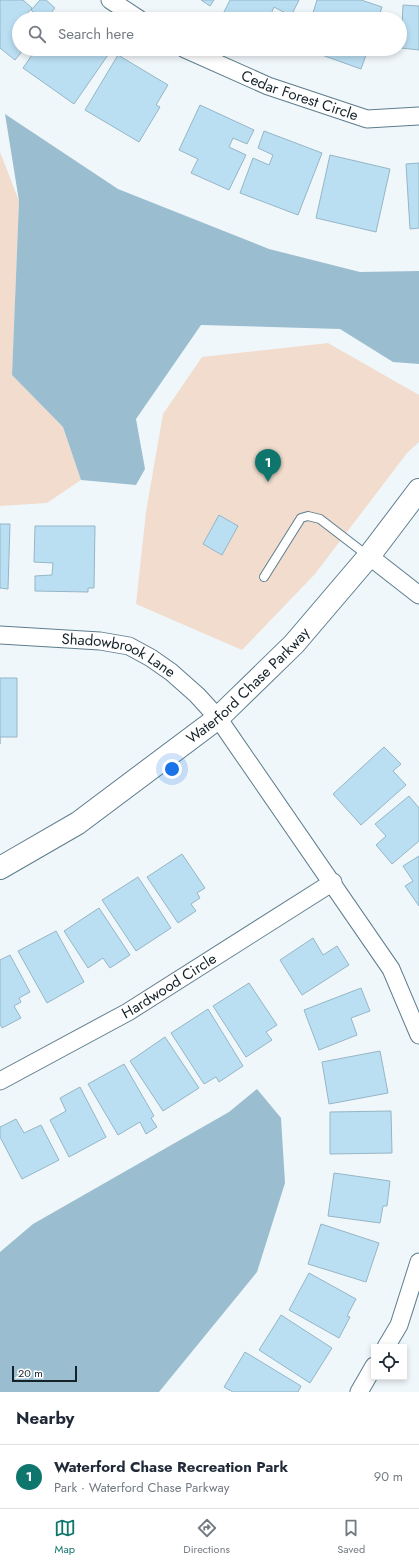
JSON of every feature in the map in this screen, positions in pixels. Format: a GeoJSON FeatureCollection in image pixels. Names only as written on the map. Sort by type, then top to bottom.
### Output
{"type":"FeatureCollection","features":[{"type":"Feature","properties":{"kind":"street"},"geometry":{"type":"LineString","coordinates":[[110,0],[128,12]]}},
{"type":"Feature","properties":{"kind":"street","name":"Cedar Forest Circle"},"geometry":{"type":"LineString","coordinates":[[201,56],[268,86],[367,119],[419,116]]}},
{"type":"Feature","properties":{"kind":"street","name":"Waterford Chase Parkway"},"geometry":{"type":"LineString","coordinates":[[0,868],[78,823],[218,718],[294,644],[369,556],[419,490]]}},
{"type":"Feature","properties":{"kind":"street"},"geometry":{"type":"LineString","coordinates":[[369,556],[419,595]]}},
{"type":"Feature","properties":{"kind":"street","name":"Shadowbrook Lane"},"geometry":{"type":"LineString","coordinates":[[0,635],[100,641],[129,646],[151,658],[171,672],[197,695],[218,718]]}},
{"type":"Feature","properties":{"kind":"street"},"geometry":{"type":"LineString","coordinates":[[218,718],[391,969],[419,1035]]}},
{"type":"Feature","properties":{"kind":"street","name":"Hardwood Circle"},"geometry":{"type":"LineString","coordinates":[[0,1081],[128,1012],[332,882]]}},
{"type":"Feature","properties":{"kind":"street"},"geometry":{"type":"LineString","coordinates":[[388,1344],[399,1325],[419,1262]]}},
{"type":"Feature","properties":{"kind":"street"},"geometry":{"type":"LineString","coordinates":[[359,1392],[371,1371]]}},
{"type":"Feature","properties":{"kind":"lane"},"geometry":{"type":"LineString","coordinates":[[264,577],[301,518],[308,516],[320,519],[369,556]]}},
{"type":"Feature","properties":{"kind":"shaded area"},"geometry":{"type":"Polygon","coordinates":[[[0,152],[19,201],[12,375],[63,427],[81,480],[47,503],[0,506],[0,152]]]}},
{"type":"Feature","properties":{"kind":"shaded area"},"geometry":{"type":"Polygon","coordinates":[[[328,343],[419,395],[419,442],[407,453],[315,574],[242,650],[136,604],[146,512],[163,414],[202,357],[328,343]]]}},
{"type":"Feature","properties":{"kind":"water"},"geometry":{"type":"Polygon","coordinates":[[[5,114],[118,189],[269,249],[360,272],[419,271],[419,364],[393,362],[340,329],[201,325],[136,419],[145,469],[136,485],[81,480],[63,427],[12,375],[19,201],[5,114]]]}},
{"type":"Feature","properties":{"kind":"water"},"geometry":{"type":"Polygon","coordinates":[[[257,1089],[281,1118],[285,1183],[257,1272],[159,1392],[0,1392],[0,1252],[33,1224],[229,1112],[257,1089]]]}},
{"type":"Feature","properties":{"kind":"building"},"geometry":{"type":"Polygon","coordinates":[[[0,0],[23,0],[32,8],[28,12],[12,12],[12,56],[18,56],[15,60],[0,48],[0,0]]]}},
{"type":"Feature","properties":{"kind":"building"},"geometry":{"type":"Polygon","coordinates":[[[40,0],[46,0],[55,8],[52,12],[33,12],[31,10],[40,0]]]}},
{"type":"Feature","properties":{"kind":"building"},"geometry":{"type":"Polygon","coordinates":[[[201,0],[214,0],[210,6],[201,0]]]}},
{"type":"Feature","properties":{"kind":"building"},"geometry":{"type":"Polygon","coordinates":[[[230,0],[299,0],[293,12],[283,12],[274,7],[272,12],[224,12],[230,0]]]}},
{"type":"Feature","properties":{"kind":"building"},"geometry":{"type":"Polygon","coordinates":[[[317,0],[361,0],[382,7],[380,12],[313,12],[317,0]]]}},
{"type":"Feature","properties":{"kind":"building"},"geometry":{"type":"Polygon","coordinates":[[[403,5],[419,6],[419,50],[407,49],[407,12],[403,12],[403,5]]]}},
{"type":"Feature","properties":{"kind":"building"},"geometry":{"type":"Polygon","coordinates":[[[31,56],[107,56],[74,104],[23,68],[31,56]]]}},
{"type":"Feature","properties":{"kind":"building"},"geometry":{"type":"Polygon","coordinates":[[[117,56],[168,85],[156,105],[160,107],[139,142],[85,110],[117,56]]]}},
{"type":"Feature","properties":{"kind":"building"},"geometry":{"type":"Polygon","coordinates":[[[325,56],[366,56],[361,69],[325,56]]]}},
{"type":"Feature","properties":{"kind":"building"},"geometry":{"type":"Polygon","coordinates":[[[200,105],[254,130],[247,144],[233,138],[229,147],[246,155],[229,190],[191,173],[198,159],[179,150],[200,105]]]}},
{"type":"Feature","properties":{"kind":"building"},"geometry":{"type":"Polygon","coordinates":[[[264,131],[322,153],[298,215],[240,193],[253,158],[269,165],[273,155],[258,148],[264,131]]]}},
{"type":"Feature","properties":{"kind":"building"},"geometry":{"type":"Polygon","coordinates":[[[330,155],[390,169],[376,232],[316,218],[330,155]]]}},
{"type":"Feature","properties":{"kind":"building"},"geometry":{"type":"Polygon","coordinates":[[[419,163],[419,228],[410,229],[406,164],[419,163]]]}},
{"type":"Feature","properties":{"kind":"building"},"geometry":{"type":"Polygon","coordinates":[[[219,515],[238,526],[222,555],[203,544],[219,515]]]}},
{"type":"Feature","properties":{"kind":"building"},"geometry":{"type":"Polygon","coordinates":[[[0,524],[10,524],[8,589],[0,588],[0,524]]]}},
{"type":"Feature","properties":{"kind":"building"},"geometry":{"type":"Polygon","coordinates":[[[35,526],[95,526],[94,588],[88,588],[88,592],[35,591],[35,576],[52,575],[53,563],[34,562],[35,526]]]}},
{"type":"Feature","properties":{"kind":"building"},"geometry":{"type":"Polygon","coordinates":[[[0,678],[17,678],[17,737],[0,737],[0,678]]]}},
{"type":"Feature","properties":{"kind":"building"},"geometry":{"type":"Polygon","coordinates":[[[384,747],[401,764],[393,771],[406,785],[361,825],[333,794],[384,747]]]}},
{"type":"Feature","properties":{"kind":"building"},"geometry":{"type":"Polygon","coordinates":[[[409,796],[419,808],[419,841],[392,864],[376,845],[386,836],[375,824],[409,796]]]}},
{"type":"Feature","properties":{"kind":"building"},"geometry":{"type":"Polygon","coordinates":[[[182,854],[205,888],[197,893],[200,898],[191,904],[196,911],[178,923],[147,877],[182,854]]]}},
{"type":"Feature","properties":{"kind":"building"},"geometry":{"type":"Polygon","coordinates":[[[419,856],[419,906],[405,886],[413,881],[403,866],[419,856]]]}},
{"type":"Feature","properties":{"kind":"building"},"geometry":{"type":"Polygon","coordinates":[[[138,877],[171,928],[136,951],[102,900],[138,877]]]}},
{"type":"Feature","properties":{"kind":"building"},"geometry":{"type":"Polygon","coordinates":[[[99,908],[130,955],[110,968],[103,958],[88,968],[64,931],[99,908]]]}},
{"type":"Feature","properties":{"kind":"building"},"geometry":{"type":"Polygon","coordinates":[[[56,931],[84,982],[47,1003],[18,951],[56,931]]]}},
{"type":"Feature","properties":{"kind":"building"},"geometry":{"type":"Polygon","coordinates":[[[313,938],[323,955],[337,946],[349,965],[302,995],[280,960],[313,938]]]}},
{"type":"Feature","properties":{"kind":"building"},"geometry":{"type":"Polygon","coordinates":[[[10,955],[30,992],[19,998],[21,1002],[14,1006],[21,1018],[2,1028],[0,1024],[0,960],[10,955]]]}},
{"type":"Feature","properties":{"kind":"building"},"geometry":{"type":"Polygon","coordinates":[[[249,983],[277,1025],[266,1032],[272,1040],[246,1057],[213,1006],[249,983]]]}},
{"type":"Feature","properties":{"kind":"building"},"geometry":{"type":"Polygon","coordinates":[[[361,988],[370,1011],[351,1018],[357,1035],[319,1050],[304,1010],[361,988]]]}},
{"type":"Feature","properties":{"kind":"building"},"geometry":{"type":"Polygon","coordinates":[[[208,1009],[243,1066],[219,1082],[216,1077],[204,1084],[171,1033],[208,1009]]]}},
{"type":"Feature","properties":{"kind":"building"},"geometry":{"type":"Polygon","coordinates":[[[165,1037],[199,1088],[163,1111],[130,1061],[165,1037]]]}},
{"type":"Feature","properties":{"kind":"building"},"geometry":{"type":"Polygon","coordinates":[[[380,1051],[388,1093],[329,1104],[322,1062],[380,1051]]]}},
{"type":"Feature","properties":{"kind":"building"},"geometry":{"type":"Polygon","coordinates":[[[124,1064],[154,1116],[151,1118],[157,1127],[146,1134],[140,1122],[118,1135],[88,1084],[124,1064]]]}},
{"type":"Feature","properties":{"kind":"building"},"geometry":{"type":"Polygon","coordinates":[[[80,1087],[106,1137],[69,1157],[50,1120],[66,1111],[60,1098],[80,1087]]]}},
{"type":"Feature","properties":{"kind":"building"},"geometry":{"type":"Polygon","coordinates":[[[391,1111],[392,1153],[330,1154],[330,1112],[391,1111]]]}},
{"type":"Feature","properties":{"kind":"building"},"geometry":{"type":"Polygon","coordinates":[[[16,1119],[24,1133],[41,1125],[59,1160],[22,1179],[0,1137],[0,1127],[16,1119]]]}},
{"type":"Feature","properties":{"kind":"building"},"geometry":{"type":"Polygon","coordinates":[[[334,1173],[390,1181],[387,1206],[383,1206],[380,1223],[328,1216],[334,1173]]]}},
{"type":"Feature","properties":{"kind":"building"},"geometry":{"type":"Polygon","coordinates":[[[321,1224],[379,1243],[366,1282],[308,1264],[321,1224]]]}},
{"type":"Feature","properties":{"kind":"building"},"geometry":{"type":"Polygon","coordinates":[[[309,1273],[356,1299],[347,1316],[350,1317],[339,1338],[289,1310],[309,1273]]]}},
{"type":"Feature","properties":{"kind":"building"},"geometry":{"type":"Polygon","coordinates":[[[281,1315],[332,1348],[310,1383],[259,1350],[281,1315]]]}},
{"type":"Feature","properties":{"kind":"building"},"geometry":{"type":"Polygon","coordinates":[[[245,1352],[301,1386],[298,1392],[233,1392],[224,1387],[245,1352]]]}},
{"type":"Feature","properties":{"kind":"place","name":"Waterford Chase Recreation Park"},"geometry":{"type":"Point","coordinates":[268,482]}}]}
